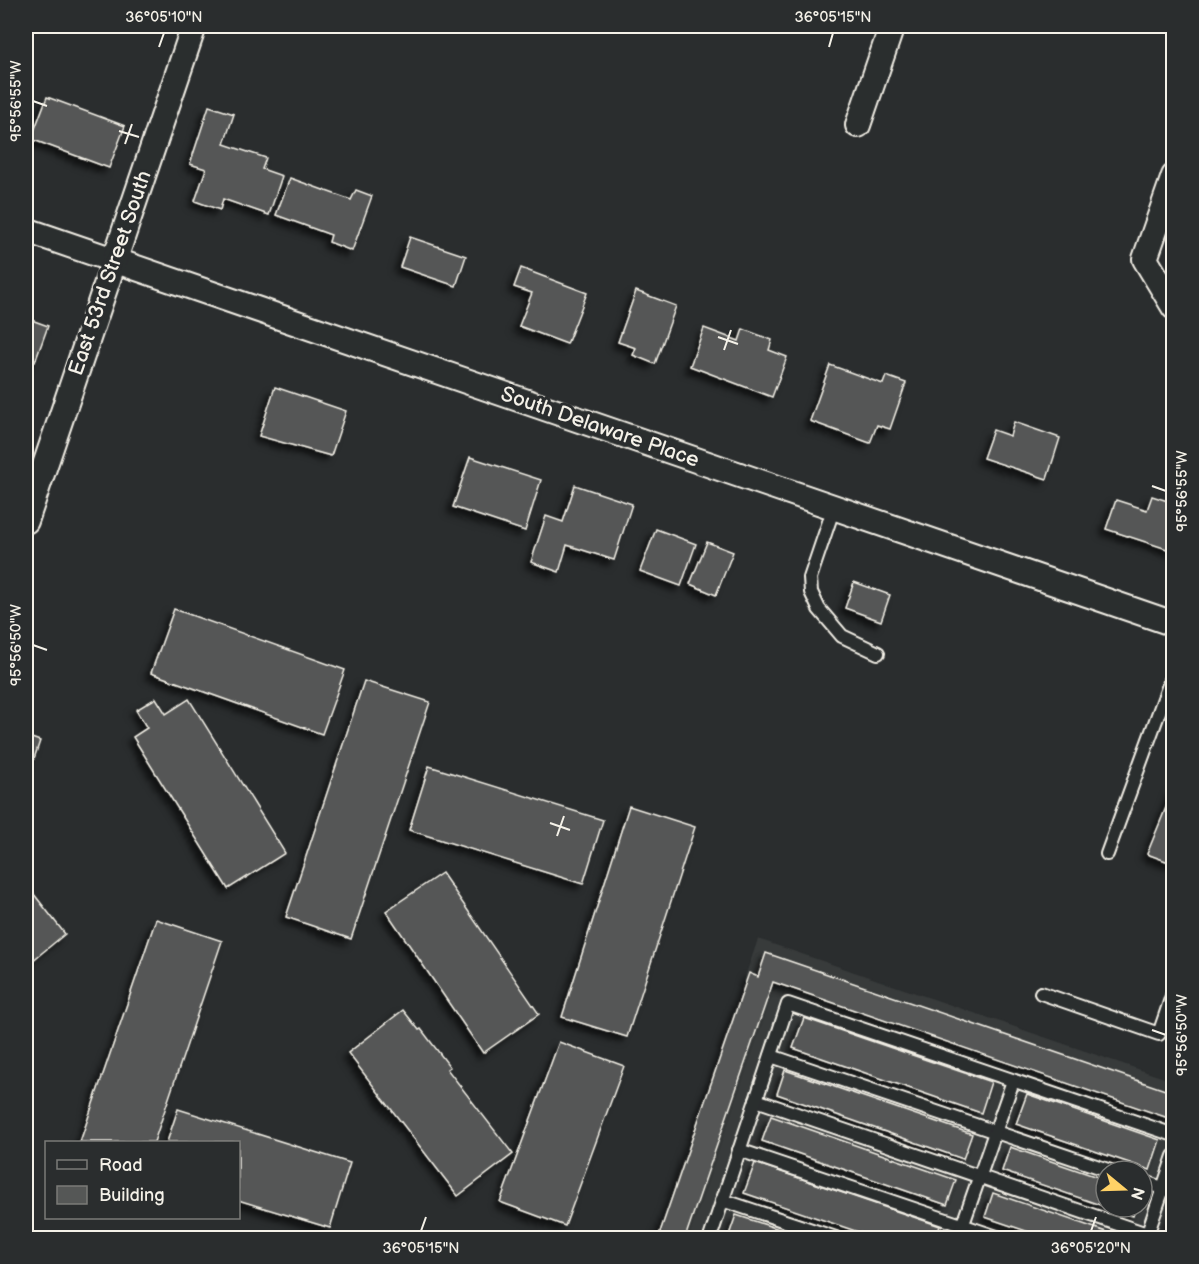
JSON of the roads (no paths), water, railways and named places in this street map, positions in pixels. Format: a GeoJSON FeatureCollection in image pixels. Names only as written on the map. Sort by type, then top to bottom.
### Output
{"type":"FeatureCollection","features":[{"type":"Feature","properties":{"kind":"street","name":"East 53rd Street South"},"geometry":{"type":"LineString","coordinates":[[26,521],[194,26]]}},
{"type":"Feature","properties":{"kind":"street"},"geometry":{"type":"LineString","coordinates":[[858,124],[892,26]]}},
{"type":"Feature","properties":{"kind":"street"},"geometry":{"type":"LineString","coordinates":[[1173,176],[1145,259],[1173,307]]}},
{"type":"Feature","properties":{"kind":"street","name":"South Delaware Place"},"geometry":{"type":"LineString","coordinates":[[26,230],[1173,624]]}},
{"type":"Feature","properties":{"kind":"lane"},"geometry":{"type":"LineString","coordinates":[[834,507],[810,578],[811,592],[819,609],[842,636],[878,653]]}},
{"type":"Feature","properties":{"kind":"lane"},"geometry":{"type":"LineString","coordinates":[[1107,854],[1171,690],[1173,672]]}},
{"type":"Feature","properties":{"kind":"lane"},"geometry":{"type":"LineString","coordinates":[[1041,993],[1159,1034],[1173,990]]}},
{"type":"Feature","properties":{"kind":"lane"},"geometry":{"type":"LineString","coordinates":[[710,1239],[788,1004],[1173,1135]]}},
{"type":"Feature","properties":{"kind":"lane"},"geometry":{"type":"LineString","coordinates":[[771,1056],[1094,1165]]}},
{"type":"Feature","properties":{"kind":"lane"},"geometry":{"type":"LineString","coordinates":[[958,1239],[1013,1081]]}},
{"type":"Feature","properties":{"kind":"lane"},"geometry":{"type":"LineString","coordinates":[[756,1100],[1146,1236],[1173,1156]]}},
{"type":"Feature","properties":{"kind":"lane"},"geometry":{"type":"LineString","coordinates":[[739,1150],[1000,1239]]}},
{"type":"Feature","properties":{"kind":"lane"},"geometry":{"type":"LineString","coordinates":[[1154,1185],[1162,1188]]}},
{"type":"Feature","properties":{"kind":"lane"},"geometry":{"type":"LineString","coordinates":[[722,1200],[836,1239]]}}]}
